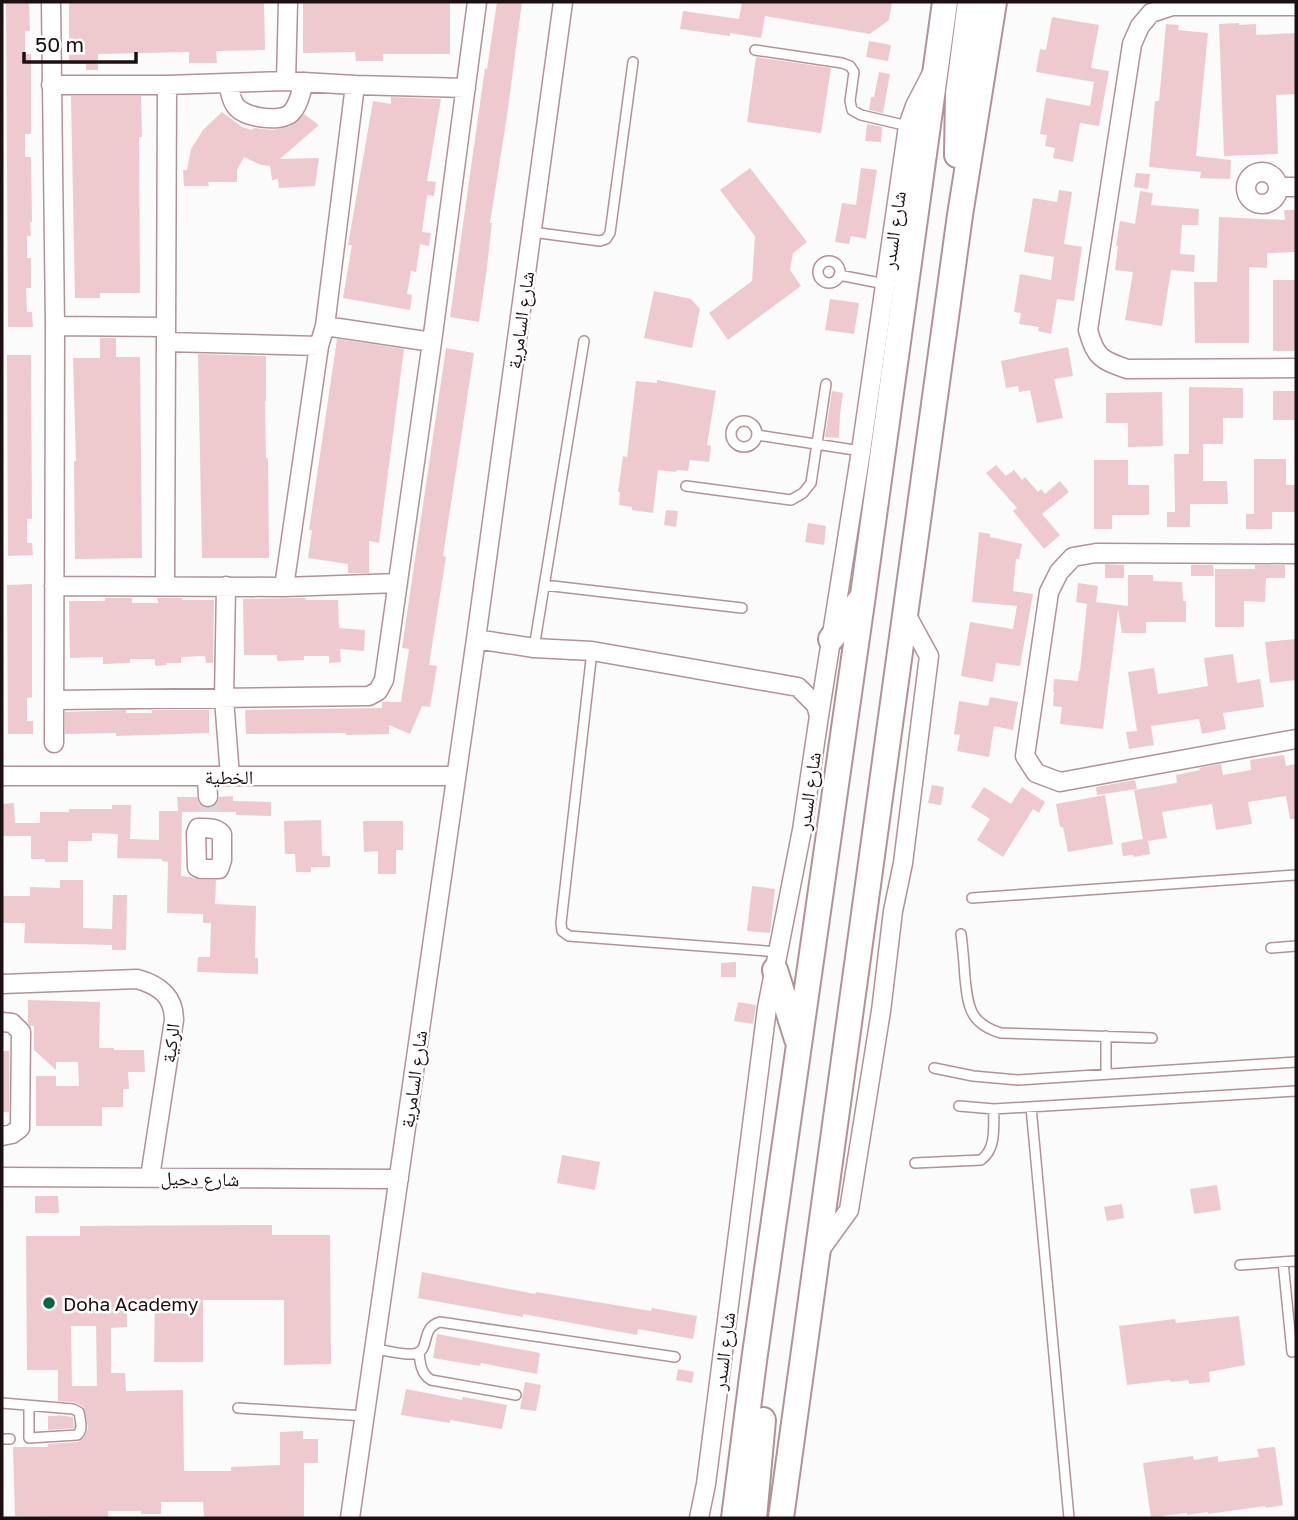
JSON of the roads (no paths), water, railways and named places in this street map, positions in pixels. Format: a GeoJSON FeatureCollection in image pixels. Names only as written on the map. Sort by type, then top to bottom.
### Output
{"type":"FeatureCollection","features":[{"type":"Feature","properties":{"kind":"main road"},"geometry":{"type":"LineString","coordinates":[[938,2],[941,32]]}},
{"type":"Feature","properties":{"kind":"main road","name":"شارع السدر"},"geometry":{"type":"LineString","coordinates":[[734,1518],[945,2]]}},
{"type":"Feature","properties":{"kind":"main road"},"geometry":{"type":"LineString","coordinates":[[781,1518],[960,215],[957,112],[988,3]]}},
{"type":"Feature","properties":{"kind":"main road"},"geometry":{"type":"LineString","coordinates":[[829,650],[863,595]]}},
{"type":"Feature","properties":{"kind":"main road"},"geometry":{"type":"LineString","coordinates":[[777,961],[799,1045]]}},
{"type":"Feature","properties":{"kind":"main road"},"geometry":{"type":"LineString","coordinates":[[720,1518],[739,1390],[754,1362]]}},
{"type":"Feature","properties":{"kind":"main road"},"geometry":{"type":"LineString","coordinates":[[754,1362],[765,1400],[754,1518]]}},
{"type":"Feature","properties":{"kind":"street"},"geometry":{"type":"LineString","coordinates":[[51,2],[55,326],[54,743]]}},
{"type":"Feature","properties":{"kind":"street"},"geometry":{"type":"LineString","coordinates":[[228,83],[234,105],[245,114],[252,117],[285,117],[291,113],[296,106],[288,2]]}},
{"type":"Feature","properties":{"kind":"street"},"geometry":{"type":"LineString","coordinates":[[54,700],[369,696],[378,691],[384,680],[398,583],[477,2]]}},
{"type":"Feature","properties":{"kind":"street","name":"شارع السامرية"},"geometry":{"type":"LineString","coordinates":[[350,1518],[564,2]]}},
{"type":"Feature","properties":{"kind":"street"},"geometry":{"type":"LineString","coordinates":[[1296,6],[1172,6],[1151,13],[1140,26],[1132,44],[1088,330],[1093,348],[1106,362],[1127,369],[1296,368]]}},
{"type":"Feature","properties":{"kind":"street","name":"شارع السدر"},"geometry":{"type":"LineString","coordinates":[[699,1518],[706,1484],[767,1008],[803,830],[908,126],[934,69]]}},
{"type":"Feature","properties":{"kind":"street"},"geometry":{"type":"LineString","coordinates":[[51,85],[295,81],[466,88]]}},
{"type":"Feature","properties":{"kind":"street"},"geometry":{"type":"LineString","coordinates":[[165,586],[167,85]]}},
{"type":"Feature","properties":{"kind":"street"},"geometry":{"type":"LineString","coordinates":[[284,587],[318,346],[325,326],[355,85]]}},
{"type":"Feature","properties":{"kind":"street"},"geometry":{"type":"LineString","coordinates":[[55,326],[318,346]]}},
{"type":"Feature","properties":{"kind":"street"},"geometry":{"type":"LineString","coordinates":[[325,326],[432,342]]}},
{"type":"Feature","properties":{"kind":"street"},"geometry":{"type":"LineString","coordinates":[[1296,554],[1096,552],[1073,557],[1059,572],[1049,592],[1025,756],[1036,773],[1060,782],[1296,739]]}},
{"type":"Feature","properties":{"kind":"street"},"geometry":{"type":"LineString","coordinates":[[54,586],[284,587],[398,583]]}},
{"type":"Feature","properties":{"kind":"street"},"geometry":{"type":"LineString","coordinates":[[226,586],[224,699],[230,776]]}},
{"type":"Feature","properties":{"kind":"street"},"geometry":{"type":"LineString","coordinates":[[476,639],[534,648],[592,651],[798,687],[816,705],[819,716]]}},
{"type":"Feature","properties":{"kind":"street"},"geometry":{"type":"LineString","coordinates":[[798,687],[818,675],[829,650]]}},
{"type":"Feature","properties":{"kind":"street","name":"الخطية"},"geometry":{"type":"LineString","coordinates":[[2,776],[456,776]]}},
{"type":"Feature","properties":{"kind":"street"},"geometry":{"type":"LineString","coordinates":[[207,776],[208,812]]}},
{"type":"Feature","properties":{"kind":"street","name":"الركية"},"geometry":{"type":"LineString","coordinates":[[2,984],[137,979],[161,990],[169,1000],[174,1009],[174,1020],[150,1177]]}},
{"type":"Feature","properties":{"kind":"street"},"geometry":{"type":"LineString","coordinates":[[2,1022],[12,1023],[21,1032],[20,1128],[12,1134],[2,1136]]}},
{"type":"Feature","properties":{"kind":"street","name":"شارع دحيل"},"geometry":{"type":"LineString","coordinates":[[2,1177],[399,1179]]}},
{"type":"Feature","properties":{"kind":"lane"},"geometry":{"type":"LineString","coordinates":[[755,50],[850,66],[855,72],[850,101],[852,110],[861,115],[908,126]]}},
{"type":"Feature","properties":{"kind":"lane"},"geometry":{"type":"LineString","coordinates":[[532,232],[600,241],[606,239],[610,233],[633,62]]}},
{"type":"Feature","properties":{"kind":"lane"},"geometry":{"type":"LineString","coordinates":[[839,275],[885,284]]}},
{"type":"Feature","properties":{"kind":"lane"},"geometry":{"type":"LineString","coordinates":[[534,648],[584,341]]}},
{"type":"Feature","properties":{"kind":"lane"},"geometry":{"type":"LineString","coordinates":[[686,486],[791,500],[803,493],[811,483],[826,384]]}},
{"type":"Feature","properties":{"kind":"lane"},"geometry":{"type":"LineString","coordinates":[[757,435],[861,452]]}},
{"type":"Feature","properties":{"kind":"lane"},"geometry":{"type":"LineString","coordinates":[[544,586],[742,608]]}},
{"type":"Feature","properties":{"kind":"lane"},"geometry":{"type":"LineString","coordinates":[[592,651],[562,931],[569,936],[766,950],[777,961]]}},
{"type":"Feature","properties":{"kind":"lane"},"geometry":{"type":"LineString","coordinates":[[972,898],[1296,875]]}},
{"type":"Feature","properties":{"kind":"lane"},"geometry":{"type":"LineString","coordinates":[[961,934],[968,1002],[979,1023],[989,1030],[1001,1033],[1152,1038]]}},
{"type":"Feature","properties":{"kind":"lane"},"geometry":{"type":"LineString","coordinates":[[1271,948],[1296,946]]}},
{"type":"Feature","properties":{"kind":"lane"},"geometry":{"type":"LineString","coordinates":[[1106,1036],[1106,1074]]}},
{"type":"Feature","properties":{"kind":"lane"},"geometry":{"type":"LineString","coordinates":[[934,1068],[973,1076],[1018,1080],[1296,1062]]}},
{"type":"Feature","properties":{"kind":"lane"},"geometry":{"type":"LineString","coordinates":[[959,1106],[994,1109],[1296,1091]]}},
{"type":"Feature","properties":{"kind":"lane"},"geometry":{"type":"LineString","coordinates":[[1031,1107],[1069,1518]]}},
{"type":"Feature","properties":{"kind":"lane"},"geometry":{"type":"LineString","coordinates":[[915,1163],[981,1160],[992,1147],[994,1109]]}},
{"type":"Feature","properties":{"kind":"lane"},"geometry":{"type":"LineString","coordinates":[[1240,1265],[1296,1261]]}},
{"type":"Feature","properties":{"kind":"lane"},"geometry":{"type":"LineString","coordinates":[[1283,1262],[1292,1352]]}},
{"type":"Feature","properties":{"kind":"lane"},"geometry":{"type":"LineString","coordinates":[[374,1349],[412,1354],[419,1352],[424,1348],[428,1329],[432,1324],[440,1322],[675,1357]]}},
{"type":"Feature","properties":{"kind":"lane"},"geometry":{"type":"LineString","coordinates":[[419,1352],[423,1372],[431,1380],[516,1395]]}},
{"type":"Feature","properties":{"kind":"lane"},"geometry":{"type":"LineString","coordinates":[[2,1404],[29,1406],[76,1410],[79,1412],[81,1430],[77,1435],[15,1438],[29,1406]]}},
{"type":"Feature","properties":{"kind":"lane"},"geometry":{"type":"LineString","coordinates":[[238,1408],[364,1416]]}},
{"type":"Feature","properties":{"kind":"tunnel"},"geometry":{"type":"LineString","coordinates":[[208,797],[208,812]]}},
{"type":"Feature","properties":{"kind":"place","name":"Doha Academy"},"geometry":{"type":"Point","coordinates":[49,1303]}}]}
